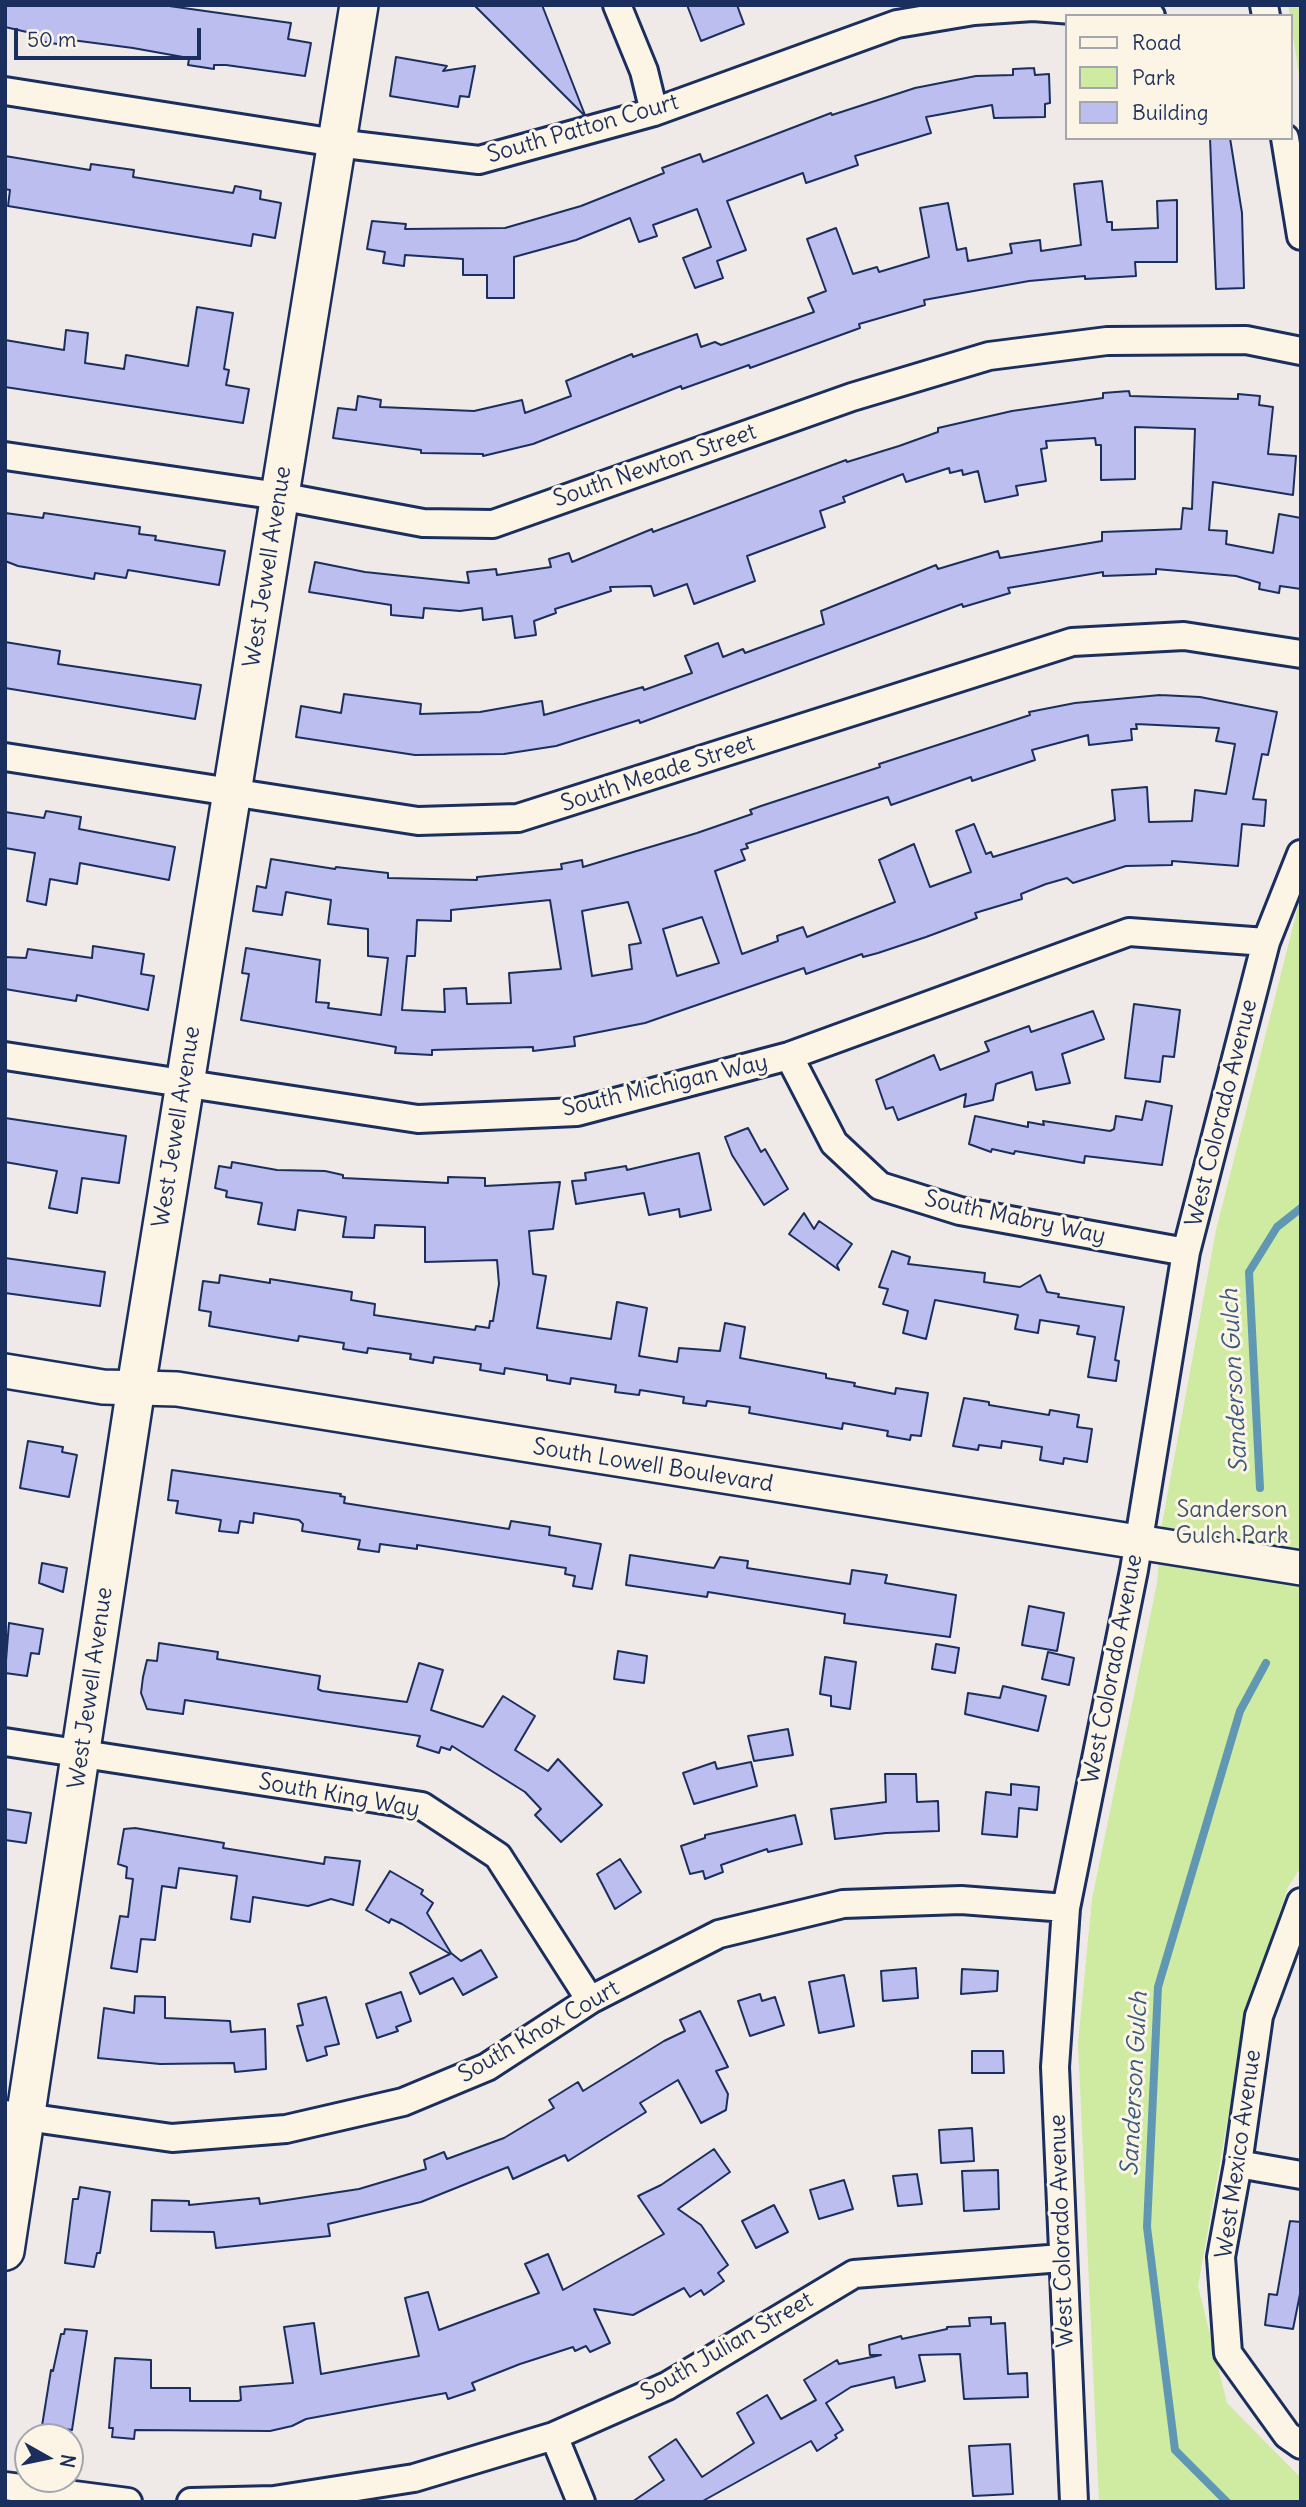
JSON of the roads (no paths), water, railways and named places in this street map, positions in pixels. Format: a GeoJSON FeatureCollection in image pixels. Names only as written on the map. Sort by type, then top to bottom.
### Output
{"type":"FeatureCollection","features":[{"type":"Feature","properties":{"kind":"main road","name":"West Jewell Avenue"},"geometry":{"type":"LineString","coordinates":[[5,2251],[15,2115],[82,1754],[136,1387],[359,5]]}},
{"type":"Feature","properties":{"kind":"street"},"geometry":{"type":"LineString","coordinates":[[617,5],[644,71],[654,112]]}},
{"type":"Feature","properties":{"kind":"street","name":"South Patton Court"},"geometry":{"type":"LineString","coordinates":[[5,91],[336,143],[479,160],[654,112],[897,24],[973,8],[1033,7],[1124,14]]}},
{"type":"Feature","properties":{"kind":"street"},"geometry":{"type":"LineString","coordinates":[[1285,140],[1301,236]]}},
{"type":"Feature","properties":{"kind":"street","name":"South Newton Street"},"geometry":{"type":"LineString","coordinates":[[5,456],[279,496],[423,523],[493,524],[852,397],[989,356],[1107,341],[1246,340],[1301,351]]}},
{"type":"Feature","properties":{"kind":"street","name":"South Meade Street"},"geometry":{"type":"LineString","coordinates":[[5,757],[418,821],[519,818],[1072,642],[1184,636],[1301,654]]}},
{"type":"Feature","properties":{"kind":"street","name":"West Colorado Avenue"},"geometry":{"type":"LineString","coordinates":[[1074,2502],[1055,2067],[1066,1908],[1138,1543],[1186,1252],[1266,942],[1301,854]]}},
{"type":"Feature","properties":{"kind":"street","name":"South Michigan Way"},"geometry":{"type":"LineString","coordinates":[[5,1056],[418,1119],[577,1112],[789,1056],[1129,932],[1266,942]]}},
{"type":"Feature","properties":{"kind":"street","name":"South Mabry Way"},"geometry":{"type":"LineString","coordinates":[[789,1056],[834,1143],[880,1186],[960,1211],[1186,1252]]}},
{"type":"Feature","properties":{"kind":"street","name":"South Lowell Boulevard"},"geometry":{"type":"LineString","coordinates":[[5,1371],[103,1387],[191,1391],[1301,1568]]}},
{"type":"Feature","properties":{"kind":"street","name":"South King Way"},"geometry":{"type":"LineString","coordinates":[[5,1742],[422,1806],[498,1856],[590,2000]]}},
{"type":"Feature","properties":{"kind":"street","name":"South Knox Court"},"geometry":{"type":"LineString","coordinates":[[15,2115],[172,2137],[286,2129],[403,2102],[487,2067],[590,2000],[719,1934],[843,1904],[961,1900],[1066,1908]]}},
{"type":"Feature","properties":{"kind":"street","name":"West Mexico Avenue"},"geometry":{"type":"LineString","coordinates":[[1294,2440],[1228,2353],[1221,2257],[1238,2164],[1259,2016],[1301,1902]]}},
{"type":"Feature","properties":{"kind":"street"},"geometry":{"type":"LineString","coordinates":[[1238,2164],[1301,2175]]}},
{"type":"Feature","properties":{"kind":"street","name":"South Julian Street"},"geometry":{"type":"LineString","coordinates":[[191,2502],[274,2500],[414,2477],[554,2436],[667,2386],[854,2274],[1062,2258]]}},
{"type":"Feature","properties":{"kind":"street"},"geometry":{"type":"LineString","coordinates":[[554,2436],[581,2502]]}},
{"type":"Feature","properties":{"kind":"street"},"geometry":{"type":"LineString","coordinates":[[5,2486],[128,2502]]}},
{"type":"Feature","properties":{"kind":"waterway","name":"Sanderson Gulch"},"geometry":{"type":"LineString","coordinates":[[1260,1488],[1249,1272],[1277,1227],[1301,1208]]}},
{"type":"Feature","properties":{"kind":"waterway","name":"Sanderson Gulch"},"geometry":{"type":"LineString","coordinates":[[1227,2502],[1175,2450],[1147,2227],[1158,1987],[1240,1711],[1266,1663]]}},
{"type":"Feature","properties":{"kind":"park label","name":"Sanderson Gulch Park"},"geometry":{"type":"Point","coordinates":[1232,1523]}}]}
